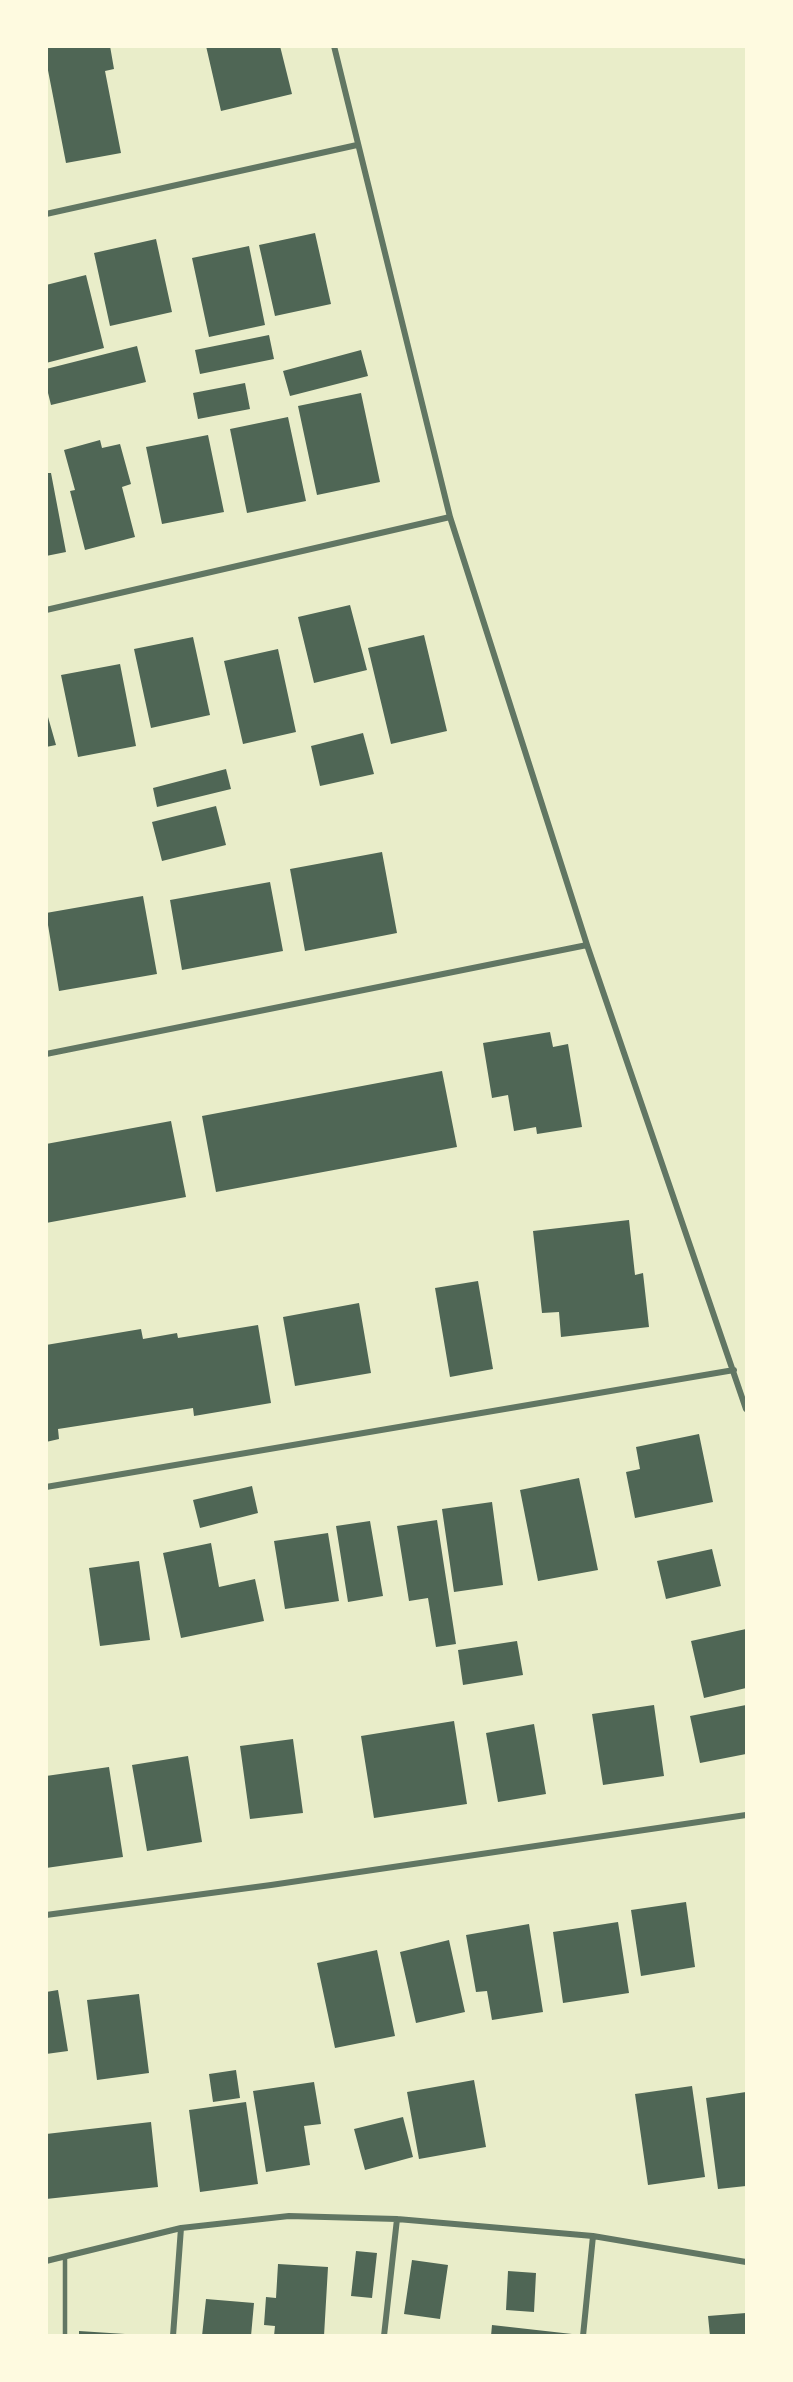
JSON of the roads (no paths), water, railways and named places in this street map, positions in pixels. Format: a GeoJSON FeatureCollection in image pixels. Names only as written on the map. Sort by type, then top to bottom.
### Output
{"type":"FeatureCollection","features":[{"type":"Feature","properties":{"kind":"street"},"geometry":{"type":"LineString","coordinates":[[334,46],[450,517],[587,945],[747,1409]]}},
{"type":"Feature","properties":{"kind":"street"},"geometry":{"type":"LineString","coordinates":[[46,214],[357,145]]}},
{"type":"Feature","properties":{"kind":"street"},"geometry":{"type":"LineString","coordinates":[[46,610],[450,517]]}},
{"type":"Feature","properties":{"kind":"street"},"geometry":{"type":"LineString","coordinates":[[46,1054],[587,945]]}},
{"type":"Feature","properties":{"kind":"street"},"geometry":{"type":"LineString","coordinates":[[46,1487],[734,1370]]}},
{"type":"Feature","properties":{"kind":"street"},"geometry":{"type":"LineString","coordinates":[[46,1916],[747,1815]]}},
{"type":"Feature","properties":{"kind":"street"},"geometry":{"type":"LineString","coordinates":[[46,2261],[181,2228],[289,2217],[397,2219],[593,2236],[747,2262]]}},
{"type":"Feature","properties":{"kind":"street"},"geometry":{"type":"LineString","coordinates":[[384,2336],[397,2219]]}},
{"type":"Feature","properties":{"kind":"street"},"geometry":{"type":"LineString","coordinates":[[173,2336],[181,2228]]}},
{"type":"Feature","properties":{"kind":"street"},"geometry":{"type":"LineString","coordinates":[[583,2336],[593,2236]]}},
{"type":"Feature","properties":{"kind":"lane"},"geometry":{"type":"LineString","coordinates":[[65,2257],[65,2336]]}}]}
